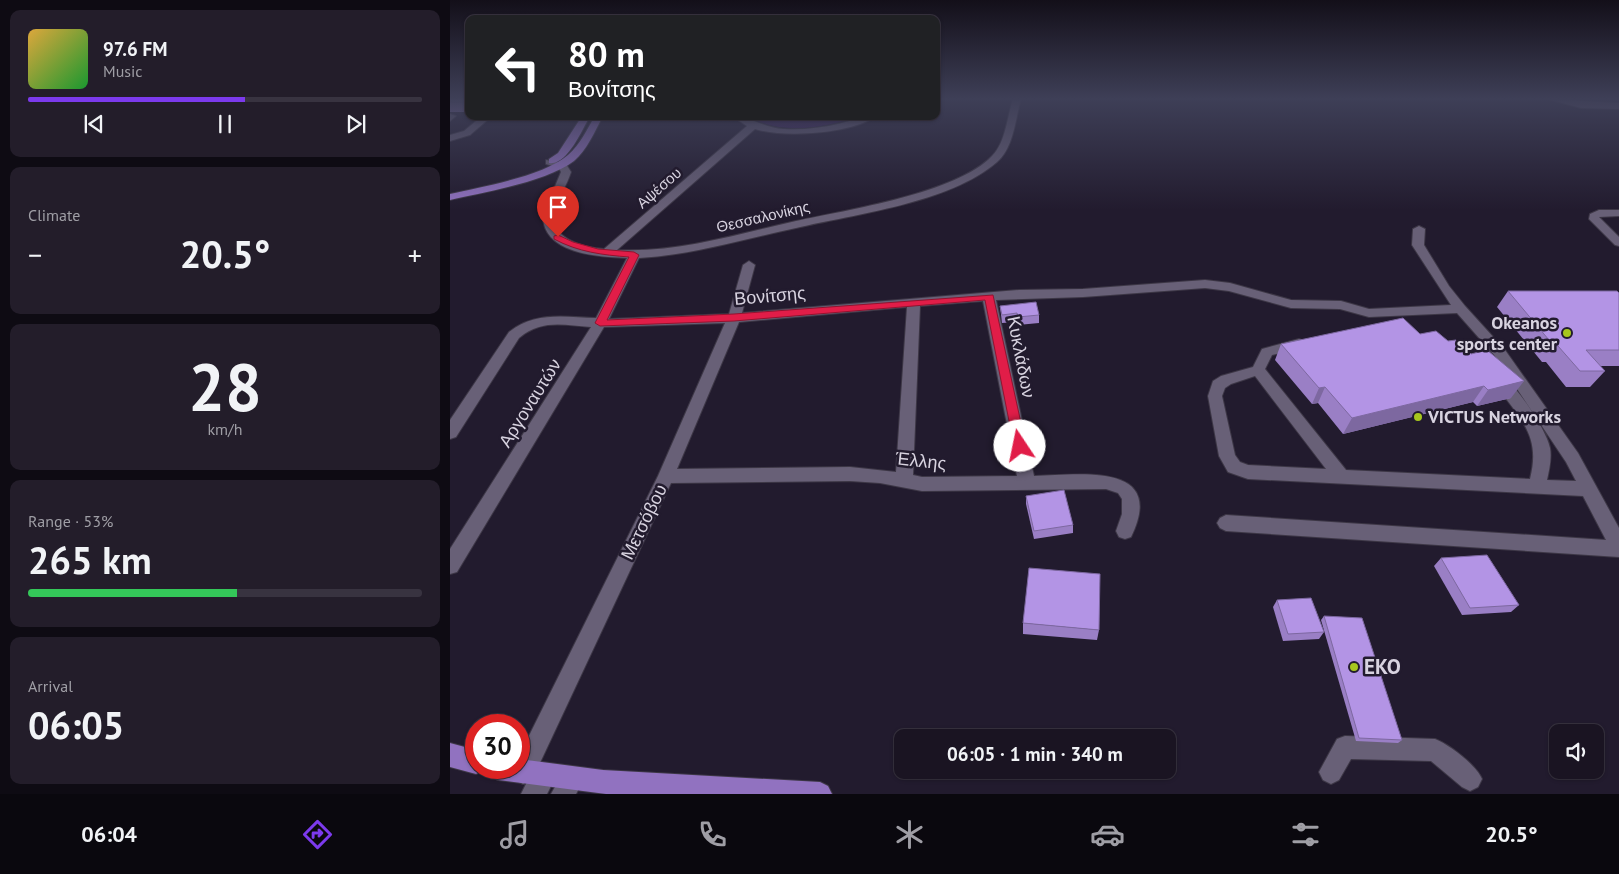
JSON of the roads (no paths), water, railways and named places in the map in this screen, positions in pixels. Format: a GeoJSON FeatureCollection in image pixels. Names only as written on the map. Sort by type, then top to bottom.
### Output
{"type":"FeatureCollection","features":[{"type":"Feature","properties":{"kind":"main road"},"geometry":{"type":"LineString","coordinates":[[450,191],[555,163],[574,136]]}},
{"type":"Feature","properties":{"kind":"main road"},"geometry":{"type":"LineString","coordinates":[[450,197],[509,182],[574,155],[586,136]]}},
{"type":"Feature","properties":{"kind":"main road"},"geometry":{"type":"LineString","coordinates":[[450,756],[465,759]]}},
{"type":"Feature","properties":{"kind":"main road"},"geometry":{"type":"LineString","coordinates":[[533,780],[568,786],[613,783],[820,794]]}},
{"type":"Feature","properties":{"kind":"street","name":"Αψέσου"},"geometry":{"type":"LineString","coordinates":[[607,253],[741,136]]}},
{"type":"Feature","properties":{"kind":"street","name":"Θεσσαλονίκης"},"geometry":{"type":"LineString","coordinates":[[555,163],[566,172],[550,210],[548,222],[551,231],[570,244],[607,253],[634,255],[676,251],[729,240],[858,210],[961,180],[987,166],[999,154],[1006,136]]}},
{"type":"Feature","properties":{"kind":"street"},"geometry":{"type":"LineString","coordinates":[[1619,213],[1594,216],[1594,219],[1619,243]]}},
{"type":"Feature","properties":{"kind":"street"},"geometry":{"type":"LineString","coordinates":[[1419,229],[1418,245],[1460,309],[1500,353],[1572,458],[1619,547]]}},
{"type":"Feature","properties":{"kind":"street","name":"Αργοναυτών"},"geometry":{"type":"LineString","coordinates":[[450,566],[600,323],[634,255]]}},
{"type":"Feature","properties":{"kind":"street","name":"Μετσόβου"},"geometry":{"type":"LineString","coordinates":[[533,780],[734,318],[749,265]]}},
{"type":"Feature","properties":{"kind":"street","name":"Βονίτσης"},"geometry":{"type":"LineString","coordinates":[[450,433],[514,335],[525,326],[538,321],[556,320],[600,323],[734,318],[1019,294],[1083,293],[1206,284],[1224,286],[1291,304],[1341,305],[1369,313],[1460,309]]}},
{"type":"Feature","properties":{"kind":"street","name":"Κυκλάδων"},"geometry":{"type":"LineString","coordinates":[[989,297],[1027,483]]}},
{"type":"Feature","properties":{"kind":"street"},"geometry":{"type":"LineString","coordinates":[[904,481],[914,303]]}},
{"type":"Feature","properties":{"kind":"street"},"geometry":{"type":"LineString","coordinates":[[1258,370],[1267,352],[1311,341]]}},
{"type":"Feature","properties":{"kind":"street"},"geometry":{"type":"LineString","coordinates":[[1258,370],[1222,382],[1215,392],[1229,462],[1248,472],[1589,490]]}},
{"type":"Feature","properties":{"kind":"street"},"geometry":{"type":"LineString","coordinates":[[1258,370],[1341,476]]}},
{"type":"Feature","properties":{"kind":"street"},"geometry":{"type":"LineString","coordinates":[[1490,375],[1512,395],[1525,413],[1542,445],[1543,456],[1537,486]]}},
{"type":"Feature","properties":{"kind":"street","name":"Έλλης"},"geometry":{"type":"LineString","coordinates":[[666,476],[850,474],[880,476],[934,484],[1089,481],[1121,486],[1130,494],[1132,506],[1125,531]]}},
{"type":"Feature","properties":{"kind":"street"},"geometry":{"type":"LineString","coordinates":[[1226,523],[1619,547]]}},
{"type":"Feature","properties":{"kind":"street"},"geometry":{"type":"LineString","coordinates":[[1331,772],[1345,747],[1435,750],[1470,779]]}},
{"type":"Feature","properties":{"kind":"place","name":"Okeanos sports center"},"geometry":{"type":"Point","coordinates":[1567,333]}},
{"type":"Feature","properties":{"kind":"place","name":"VICTUS Networks"},"geometry":{"type":"Point","coordinates":[1418,417]}},
{"type":"Feature","properties":{"kind":"place","name":"EKO"},"geometry":{"type":"Point","coordinates":[1354,667]}}]}
